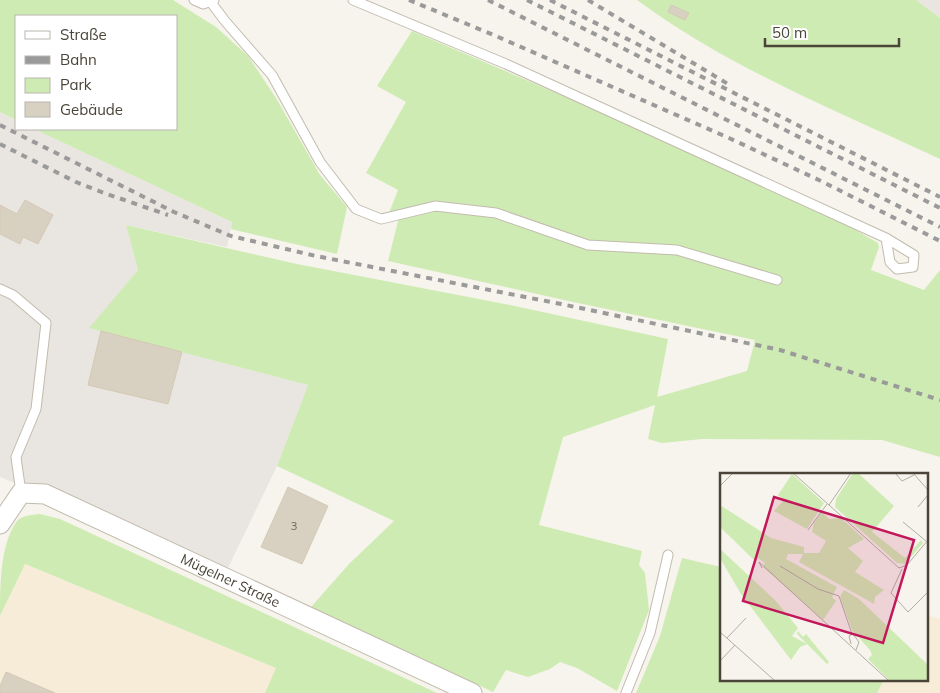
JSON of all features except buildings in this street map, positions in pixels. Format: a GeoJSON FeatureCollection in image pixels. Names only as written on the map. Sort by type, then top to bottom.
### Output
{"type":"FeatureCollection","features":[{"type":"Feature","properties":{"kind":"street"},"geometry":{"type":"LineString","coordinates":[[0,524],[21,493]]}},
{"type":"Feature","properties":{"kind":"street","name":"Mügelner Straße"},"geometry":{"type":"LineString","coordinates":[[21,493],[45,494],[472,693]]}},
{"type":"Feature","properties":{"kind":"lane"},"geometry":{"type":"LineString","coordinates":[[194,0],[203,4],[212,1],[225,21],[272,75],[320,162],[356,209],[381,219],[435,206],[496,213],[588,245],[677,250],[777,280]]}},
{"type":"Feature","properties":{"kind":"lane"},"geometry":{"type":"LineString","coordinates":[[353,0],[506,64],[886,238]]}},
{"type":"Feature","properties":{"kind":"lane"},"geometry":{"type":"LineString","coordinates":[[0,288],[12,295],[46,323],[36,410],[16,457],[21,493]]}},
{"type":"Feature","properties":{"kind":"lane"},"geometry":{"type":"LineString","coordinates":[[626,693],[650,633],[668,555]]}},
{"type":"Feature","properties":{"kind":"shaded area"},"geometry":{"type":"Polygon","coordinates":[[[916,0],[940,0],[940,18],[916,0]]]}},
{"type":"Feature","properties":{"kind":"shaded area"},"geometry":{"type":"Polygon","coordinates":[[[0,112],[15,120],[15,130],[36,130],[232,222],[227,247],[126,225],[138,270],[90,328],[308,385],[277,466],[227,570],[0,477],[0,112]]]}},
{"type":"Feature","properties":{"kind":"shaded area"},"geometry":{"type":"Polygon","coordinates":[[[24,564],[277,668],[265,693],[0,693],[0,617],[24,564]]]}},
{"type":"Feature","properties":{"kind":"shaded area"},"geometry":{"type":"Polygon","coordinates":[[[928,616],[940,619],[940,693],[877,693],[884,680],[928,680],[928,616]]]}},
{"type":"Feature","properties":{"kind":"green space"},"geometry":{"type":"Polygon","coordinates":[[[0,0],[173,0],[216,27],[248,56],[276,98],[320,175],[347,207],[337,254],[231,229],[232,222],[36,130],[178,130],[178,15],[15,15],[15,120],[0,112],[0,0]]]}},
{"type":"Feature","properties":{"kind":"green space"},"geometry":{"type":"Polygon","coordinates":[[[637,0],[916,0],[940,18],[940,159],[823,106],[746,68],[672,24],[637,0]]]}},
{"type":"Feature","properties":{"kind":"green space"},"geometry":{"type":"Polygon","coordinates":[[[412,31],[650,133],[838,220],[878,243],[879,247],[871,270],[924,290],[940,270],[940,457],[882,440],[702,439],[662,443],[648,439],[655,405],[563,437],[539,525],[642,551],[639,565],[645,573],[649,610],[617,691],[577,668],[560,662],[550,669],[528,677],[506,670],[493,692],[311,607],[349,564],[394,521],[277,466],[308,385],[89,328],[138,270],[126,225],[297,264],[510,305],[668,339],[657,397],[747,371],[755,340],[388,261],[400,213],[389,213],[398,190],[366,173],[406,102],[377,86],[412,31]]]}},
{"type":"Feature","properties":{"kind":"green space"},"geometry":{"type":"Polygon","coordinates":[[[40,514],[60,519],[437,693],[265,693],[276,668],[25,564],[0,616],[2,566],[11,530],[19,519],[40,514]]]}},
{"type":"Feature","properties":{"kind":"green space"},"geometry":{"type":"Polygon","coordinates":[[[682,558],[720,567],[720,680],[884,680],[877,693],[636,693],[660,636],[682,558]]]}},
{"type":"Feature","properties":{"kind":"railway"},"geometry":{"type":"LineString","coordinates":[[409,0],[729,138],[821,181],[940,241]]}},
{"type":"Feature","properties":{"kind":"railway"},"geometry":{"type":"LineString","coordinates":[[488,0],[940,227]]}},
{"type":"Feature","properties":{"kind":"railway"},"geometry":{"type":"LineString","coordinates":[[527,0],[940,208]]}},
{"type":"Feature","properties":{"kind":"railway"},"geometry":{"type":"LineString","coordinates":[[550,0],[940,197]]}},
{"type":"Feature","properties":{"kind":"railway"},"geometry":{"type":"LineString","coordinates":[[588,0],[728,84]]}},
{"type":"Feature","properties":{"kind":"railway"},"geometry":{"type":"LineString","coordinates":[[0,125],[174,212],[231,236],[316,256],[561,304],[780,350],[940,400]]}},
{"type":"Feature","properties":{"kind":"railway"},"geometry":{"type":"LineString","coordinates":[[0,144],[76,182],[168,215]]}}]}
